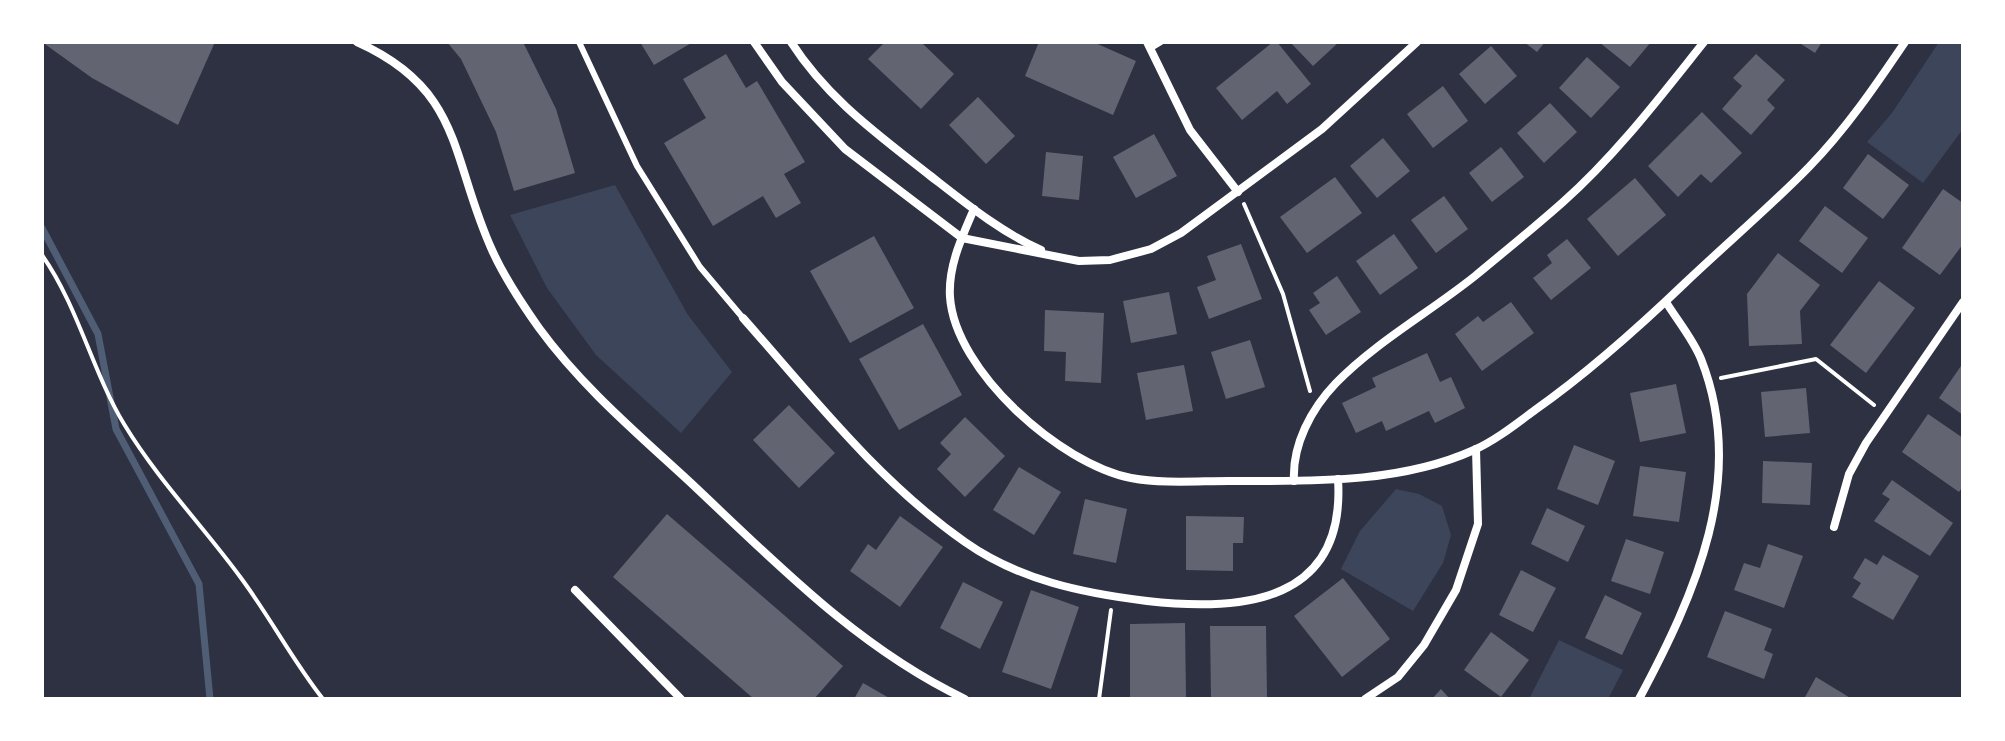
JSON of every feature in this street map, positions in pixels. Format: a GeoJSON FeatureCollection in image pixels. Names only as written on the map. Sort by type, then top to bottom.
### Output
{"type":"FeatureCollection","features":[{"type":"Feature","properties":{"kind":"street"},"geometry":{"type":"LineString","coordinates":[[357,42],[396,61],[421,84],[442,114],[492,250],[538,327],[580,380],[804,589],[865,641],[932,683],[965,699]]}},
{"type":"Feature","properties":{"kind":"street"},"geometry":{"type":"LineString","coordinates":[[754,42],[782,82],[845,149],[962,238],[1095,260],[1151,249],[1238,192],[1322,129],[1417,42]]}},
{"type":"Feature","properties":{"kind":"street"},"geometry":{"type":"LineString","coordinates":[[791,42],[813,76],[844,109],[974,209],[1017,239],[1049,254]]}},
{"type":"Feature","properties":{"kind":"street"},"geometry":{"type":"LineString","coordinates":[[1294,481],[1293,464],[1315,409],[1355,366],[1439,305],[1566,200],[1627,135],[1704,42]]}},
{"type":"Feature","properties":{"kind":"street"},"geometry":{"type":"LineString","coordinates":[[974,209],[951,271],[950,298],[956,331],[971,360],[1024,419],[1078,455],[1129,478],[1294,481],[1427,468],[1476,449],[1558,395],[1615,350],[1809,167],[1905,42]]}},
{"type":"Feature","properties":{"kind":"street"},"geometry":{"type":"LineString","coordinates":[[1149,45],[1190,130],[1238,192]]}},
{"type":"Feature","properties":{"kind":"street"},"geometry":{"type":"LineString","coordinates":[[1639,699],[1704,561],[1714,521],[1719,457],[1708,381],[1700,356],[1666,302]]}},
{"type":"Feature","properties":{"kind":"street"},"geometry":{"type":"LineString","coordinates":[[1834,527],[1849,474],[1885,414],[1963,302]]}},
{"type":"Feature","properties":{"kind":"street"},"geometry":{"type":"LineString","coordinates":[[743,318],[862,450],[916,503],[965,542],[1001,564],[1044,582],[1113,597],[1186,606],[1248,604],[1275,596],[1302,579],[1323,557],[1336,531],[1338,479]]}},
{"type":"Feature","properties":{"kind":"street"},"geometry":{"type":"LineString","coordinates":[[1365,699],[1398,677],[1424,645],[1456,590],[1478,524],[1476,449]]}},
{"type":"Feature","properties":{"kind":"street"},"geometry":{"type":"LineString","coordinates":[[575,590],[681,699]]}},
{"type":"Feature","properties":{"kind":"lane"},"geometry":{"type":"LineString","coordinates":[[579,42],[637,166],[700,267],[743,318]]}},
{"type":"Feature","properties":{"kind":"lane"},"geometry":{"type":"LineString","coordinates":[[1149,45],[1161,42]]}},
{"type":"Feature","properties":{"kind":"path"},"geometry":{"type":"LineString","coordinates":[[1238,192],[1283,294],[1315,409]]}},
{"type":"Feature","properties":{"kind":"path"},"geometry":{"type":"LineString","coordinates":[[42,255],[95,372],[124,423],[165,486],[209,535],[245,584],[323,699]]}},
{"type":"Feature","properties":{"kind":"path"},"geometry":{"type":"LineString","coordinates":[[1708,381],[1816,359],[1885,414]]}},
{"type":"Feature","properties":{"kind":"path"},"geometry":{"type":"LineString","coordinates":[[1099,699],[1113,597]]}},
{"type":"Feature","properties":{"kind":"shaded area"},"geometry":{"type":"Polygon","coordinates":[[[1939,42],[1963,42],[1963,129],[1923,183],[1867,142],[1892,113],[1939,42]]]}},
{"type":"Feature","properties":{"kind":"shaded area"},"geometry":{"type":"Polygon","coordinates":[[[615,185],[688,315],[732,372],[681,433],[596,355],[547,288],[510,215],[615,185]]]}},
{"type":"Feature","properties":{"kind":"shaded area"},"geometry":{"type":"Polygon","coordinates":[[[1396,489],[1419,494],[1442,506],[1451,535],[1443,563],[1413,611],[1341,569],[1360,531],[1396,489]]]}},
{"type":"Feature","properties":{"kind":"shaded area"},"geometry":{"type":"Polygon","coordinates":[[[1559,640],[1623,670],[1608,699],[1529,699],[1559,640]]]}},
{"type":"Feature","properties":{"kind":"building"},"geometry":{"type":"Polygon","coordinates":[[[42,42],[215,42],[178,125],[92,78],[42,42]]]}},
{"type":"Feature","properties":{"kind":"building"},"geometry":{"type":"Polygon","coordinates":[[[447,42],[523,42],[556,109],[575,173],[514,191],[496,132],[461,59],[447,42]]]}},
{"type":"Feature","properties":{"kind":"building"},"geometry":{"type":"Polygon","coordinates":[[[640,42],[693,42],[654,65],[640,42]]]}},
{"type":"Feature","properties":{"kind":"building"},"geometry":{"type":"Polygon","coordinates":[[[885,42],[921,42],[954,74],[921,109],[868,59],[885,42]]]}},
{"type":"Feature","properties":{"kind":"building"},"geometry":{"type":"Polygon","coordinates":[[[1039,42],[1093,42],[1136,61],[1113,115],[1025,76],[1039,42]]]}},
{"type":"Feature","properties":{"kind":"building"},"geometry":{"type":"Polygon","coordinates":[[[1273,42],[1277,42],[1311,84],[1287,104],[1277,91],[1242,120],[1216,88],[1273,42]]]}},
{"type":"Feature","properties":{"kind":"building"},"geometry":{"type":"Polygon","coordinates":[[[1290,42],[1339,42],[1313,66],[1290,42]]]}},
{"type":"Feature","properties":{"kind":"building"},"geometry":{"type":"Polygon","coordinates":[[[1524,42],[1545,42],[1537,52],[1524,42]]]}},
{"type":"Feature","properties":{"kind":"building"},"geometry":{"type":"Polygon","coordinates":[[[1599,42],[1651,42],[1630,67],[1599,42]]]}},
{"type":"Feature","properties":{"kind":"building"},"geometry":{"type":"Polygon","coordinates":[[[1798,42],[1822,42],[1815,53],[1798,42]]]}},
{"type":"Feature","properties":{"kind":"building"},"geometry":{"type":"Polygon","coordinates":[[[1491,46],[1517,76],[1485,104],[1459,74],[1491,46]]]}},
{"type":"Feature","properties":{"kind":"building"},"geometry":{"type":"Polygon","coordinates":[[[726,54],[746,88],[757,81],[805,162],[784,174],[801,203],[776,218],[763,196],[713,226],[664,143],[706,118],[683,79],[726,54]]]}},
{"type":"Feature","properties":{"kind":"building"},"geometry":{"type":"Polygon","coordinates":[[[1756,54],[1785,80],[1767,100],[1775,108],[1751,135],[1722,109],[1742,86],[1733,78],[1756,54]]]}},
{"type":"Feature","properties":{"kind":"building"},"geometry":{"type":"Polygon","coordinates":[[[1587,57],[1620,87],[1591,118],[1559,88],[1587,57]]]}},
{"type":"Feature","properties":{"kind":"building"},"geometry":{"type":"Polygon","coordinates":[[[1443,86],[1468,121],[1433,148],[1407,114],[1443,86]]]}},
{"type":"Feature","properties":{"kind":"building"},"geometry":{"type":"Polygon","coordinates":[[[978,97],[1015,136],[986,164],[949,125],[978,97]]]}},
{"type":"Feature","properties":{"kind":"building"},"geometry":{"type":"Polygon","coordinates":[[[1550,103],[1577,132],[1544,163],[1517,133],[1550,103]]]}},
{"type":"Feature","properties":{"kind":"building"},"geometry":{"type":"Polygon","coordinates":[[[1702,112],[1742,153],[1711,183],[1701,174],[1678,197],[1648,166],[1702,112]]]}},
{"type":"Feature","properties":{"kind":"building"},"geometry":{"type":"Polygon","coordinates":[[[1154,134],[1177,176],[1136,198],[1113,157],[1154,134]]]}},
{"type":"Feature","properties":{"kind":"building"},"geometry":{"type":"Polygon","coordinates":[[[1383,138],[1410,171],[1377,198],[1350,166],[1383,138]]]}},
{"type":"Feature","properties":{"kind":"building"},"geometry":{"type":"Polygon","coordinates":[[[1501,147],[1524,177],[1492,202],[1469,173],[1501,147]]]}},
{"type":"Feature","properties":{"kind":"building"},"geometry":{"type":"Polygon","coordinates":[[[1046,152],[1083,156],[1079,200],[1042,196],[1046,152]]]}},
{"type":"Feature","properties":{"kind":"building"},"geometry":{"type":"Polygon","coordinates":[[[1868,154],[1909,185],[1883,219],[1843,188],[1868,154]]]}},
{"type":"Feature","properties":{"kind":"building"},"geometry":{"type":"Polygon","coordinates":[[[1335,177],[1362,213],[1307,253],[1280,217],[1335,177]]]}},
{"type":"Feature","properties":{"kind":"building"},"geometry":{"type":"Polygon","coordinates":[[[1635,178],[1666,215],[1618,256],[1587,219],[1635,178]]]}},
{"type":"Feature","properties":{"kind":"building"},"geometry":{"type":"Polygon","coordinates":[[[1943,189],[1963,203],[1963,244],[1940,275],[1902,248],[1943,189]]]}},
{"type":"Feature","properties":{"kind":"building"},"geometry":{"type":"Polygon","coordinates":[[[1444,196],[1468,229],[1436,253],[1411,220],[1444,196]]]}},
{"type":"Feature","properties":{"kind":"building"},"geometry":{"type":"Polygon","coordinates":[[[1825,206],[1868,238],[1842,273],[1799,241],[1825,206]]]}},
{"type":"Feature","properties":{"kind":"building"},"geometry":{"type":"Polygon","coordinates":[[[1394,234],[1418,268],[1380,295],[1356,261],[1394,234]]]}},
{"type":"Feature","properties":{"kind":"building"},"geometry":{"type":"Polygon","coordinates":[[[874,236],[914,308],[850,343],[810,271],[874,236]]]}},
{"type":"Feature","properties":{"kind":"building"},"geometry":{"type":"Polygon","coordinates":[[[1567,239],[1591,268],[1551,300],[1533,278],[1552,263],[1547,255],[1567,239]]]}},
{"type":"Feature","properties":{"kind":"building"},"geometry":{"type":"Polygon","coordinates":[[[1241,244],[1262,299],[1209,319],[1197,287],[1216,280],[1207,256],[1241,244]]]}},
{"type":"Feature","properties":{"kind":"building"},"geometry":{"type":"Polygon","coordinates":[[[1778,253],[1820,285],[1800,311],[1802,344],[1749,346],[1747,294],[1778,253]]]}},
{"type":"Feature","properties":{"kind":"building"},"geometry":{"type":"Polygon","coordinates":[[[1337,276],[1361,312],[1326,335],[1309,310],[1320,303],[1313,293],[1337,276]]]}},
{"type":"Feature","properties":{"kind":"building"},"geometry":{"type":"Polygon","coordinates":[[[1879,281],[1915,308],[1866,373],[1830,345],[1879,281]]]}},
{"type":"Feature","properties":{"kind":"building"},"geometry":{"type":"Polygon","coordinates":[[[1169,292],[1177,334],[1131,343],[1123,301],[1169,292]]]}},
{"type":"Feature","properties":{"kind":"building"},"geometry":{"type":"Polygon","coordinates":[[[1511,302],[1534,333],[1482,371],[1455,334],[1478,316],[1483,322],[1511,302]]]}},
{"type":"Feature","properties":{"kind":"building"},"geometry":{"type":"Polygon","coordinates":[[[1045,310],[1104,313],[1101,383],[1065,381],[1066,352],[1044,351],[1045,310]]]}},
{"type":"Feature","properties":{"kind":"building"},"geometry":{"type":"Polygon","coordinates":[[[923,324],[962,395],[899,430],[859,359],[923,324]]]}},
{"type":"Feature","properties":{"kind":"building"},"geometry":{"type":"Polygon","coordinates":[[[1250,340],[1265,387],[1226,399],[1211,352],[1250,340]]]}},
{"type":"Feature","properties":{"kind":"building"},"geometry":{"type":"Polygon","coordinates":[[[1427,353],[1440,382],[1451,377],[1465,408],[1435,423],[1429,411],[1386,431],[1382,421],[1356,433],[1342,403],[1376,387],[1372,378],[1427,353]]]}},
{"type":"Feature","properties":{"kind":"building"},"geometry":{"type":"Polygon","coordinates":[[[1963,363],[1963,415],[1939,398],[1963,363]]]}},
{"type":"Feature","properties":{"kind":"building"},"geometry":{"type":"Polygon","coordinates":[[[1184,365],[1193,411],[1146,420],[1137,373],[1184,365]]]}},
{"type":"Feature","properties":{"kind":"building"},"geometry":{"type":"Polygon","coordinates":[[[1676,384],[1686,433],[1640,442],[1630,393],[1676,384]]]}},
{"type":"Feature","properties":{"kind":"building"},"geometry":{"type":"Polygon","coordinates":[[[1806,388],[1810,433],[1765,437],[1761,392],[1806,388]]]}},
{"type":"Feature","properties":{"kind":"building"},"geometry":{"type":"Polygon","coordinates":[[[789,405],[835,453],[799,488],[753,440],[789,405]]]}},
{"type":"Feature","properties":{"kind":"building"},"geometry":{"type":"Polygon","coordinates":[[[1928,414],[1963,438],[1963,486],[1959,492],[1902,452],[1928,414]]]}},
{"type":"Feature","properties":{"kind":"building"},"geometry":{"type":"Polygon","coordinates":[[[965,417],[1005,456],[965,497],[937,469],[951,454],[940,443],[965,417]]]}},
{"type":"Feature","properties":{"kind":"building"},"geometry":{"type":"Polygon","coordinates":[[[1574,445],[1615,461],[1598,505],[1557,489],[1574,445]]]}},
{"type":"Feature","properties":{"kind":"building"},"geometry":{"type":"Polygon","coordinates":[[[1763,461],[1812,463],[1810,505],[1762,503],[1763,461]]]}},
{"type":"Feature","properties":{"kind":"building"},"geometry":{"type":"Polygon","coordinates":[[[1640,466],[1686,472],[1679,522],[1633,516],[1640,466]]]}},
{"type":"Feature","properties":{"kind":"building"},"geometry":{"type":"Polygon","coordinates":[[[1019,467],[1061,492],[1034,535],[993,510],[1019,467]]]}},
{"type":"Feature","properties":{"kind":"building"},"geometry":{"type":"Polygon","coordinates":[[[1892,480],[1953,523],[1930,556],[1874,521],[1890,499],[1882,494],[1892,480]]]}},
{"type":"Feature","properties":{"kind":"building"},"geometry":{"type":"Polygon","coordinates":[[[1085,499],[1127,509],[1116,563],[1073,554],[1085,499]]]}},
{"type":"Feature","properties":{"kind":"building"},"geometry":{"type":"Polygon","coordinates":[[[1547,508],[1585,526],[1568,562],[1531,544],[1547,508]]]}},
{"type":"Feature","properties":{"kind":"building"},"geometry":{"type":"Polygon","coordinates":[[[667,514],[843,666],[814,699],[754,699],[613,577],[667,514]]]}},
{"type":"Feature","properties":{"kind":"building"},"geometry":{"type":"Polygon","coordinates":[[[900,516],[943,547],[900,607],[850,571],[868,544],[876,550],[900,516]]]}},
{"type":"Feature","properties":{"kind":"building"},"geometry":{"type":"Polygon","coordinates":[[[1186,516],[1244,517],[1243,543],[1233,543],[1233,571],[1186,570],[1186,516]]]}},
{"type":"Feature","properties":{"kind":"building"},"geometry":{"type":"Polygon","coordinates":[[[1626,539],[1664,552],[1650,594],[1611,581],[1626,539]]]}},
{"type":"Feature","properties":{"kind":"building"},"geometry":{"type":"Polygon","coordinates":[[[1768,544],[1803,556],[1784,608],[1734,590],[1744,563],[1760,568],[1768,544]]]}},
{"type":"Feature","properties":{"kind":"building"},"geometry":{"type":"Polygon","coordinates":[[[1883,555],[1919,576],[1893,620],[1852,597],[1861,583],[1853,578],[1865,558],[1877,565],[1883,555]]]}},
{"type":"Feature","properties":{"kind":"building"},"geometry":{"type":"Polygon","coordinates":[[[1521,570],[1556,588],[1533,632],[1499,615],[1521,570]]]}},
{"type":"Feature","properties":{"kind":"building"},"geometry":{"type":"Polygon","coordinates":[[[1343,578],[1390,639],[1342,677],[1294,616],[1343,578]]]}},
{"type":"Feature","properties":{"kind":"building"},"geometry":{"type":"Polygon","coordinates":[[[963,582],[1003,602],[980,649],[940,628],[963,582]]]}},
{"type":"Feature","properties":{"kind":"building"},"geometry":{"type":"Polygon","coordinates":[[[1031,590],[1079,607],[1051,689],[1002,672],[1031,590]]]}},
{"type":"Feature","properties":{"kind":"building"},"geometry":{"type":"Polygon","coordinates":[[[1605,595],[1642,613],[1622,655],[1585,638],[1605,595]]]}},
{"type":"Feature","properties":{"kind":"building"},"geometry":{"type":"Polygon","coordinates":[[[1725,611],[1772,629],[1764,650],[1773,654],[1764,679],[1707,657],[1725,611]]]}},
{"type":"Feature","properties":{"kind":"building"},"geometry":{"type":"Polygon","coordinates":[[[1185,623],[1186,698],[1130,697],[1130,624],[1185,623]]]}},
{"type":"Feature","properties":{"kind":"building"},"geometry":{"type":"Polygon","coordinates":[[[1210,626],[1266,626],[1267,699],[1211,699],[1210,626]]]}},
{"type":"Feature","properties":{"kind":"building"},"geometry":{"type":"Polygon","coordinates":[[[1491,632],[1529,660],[1501,697],[1464,670],[1491,632]]]}},
{"type":"Feature","properties":{"kind":"building"},"geometry":{"type":"Polygon","coordinates":[[[1816,677],[1852,699],[1804,699],[1816,677]]]}},
{"type":"Feature","properties":{"kind":"building"},"geometry":{"type":"Polygon","coordinates":[[[863,683],[891,699],[854,699],[863,683]]]}},
{"type":"Feature","properties":{"kind":"building"},"geometry":{"type":"Polygon","coordinates":[[[1441,689],[1450,699],[1432,699],[1441,689]]]}},
{"type":"Feature","properties":{"kind":"waterway"},"geometry":{"type":"LineString","coordinates":[[42,228],[98,334],[116,429],[199,584],[210,699]]}}]}
